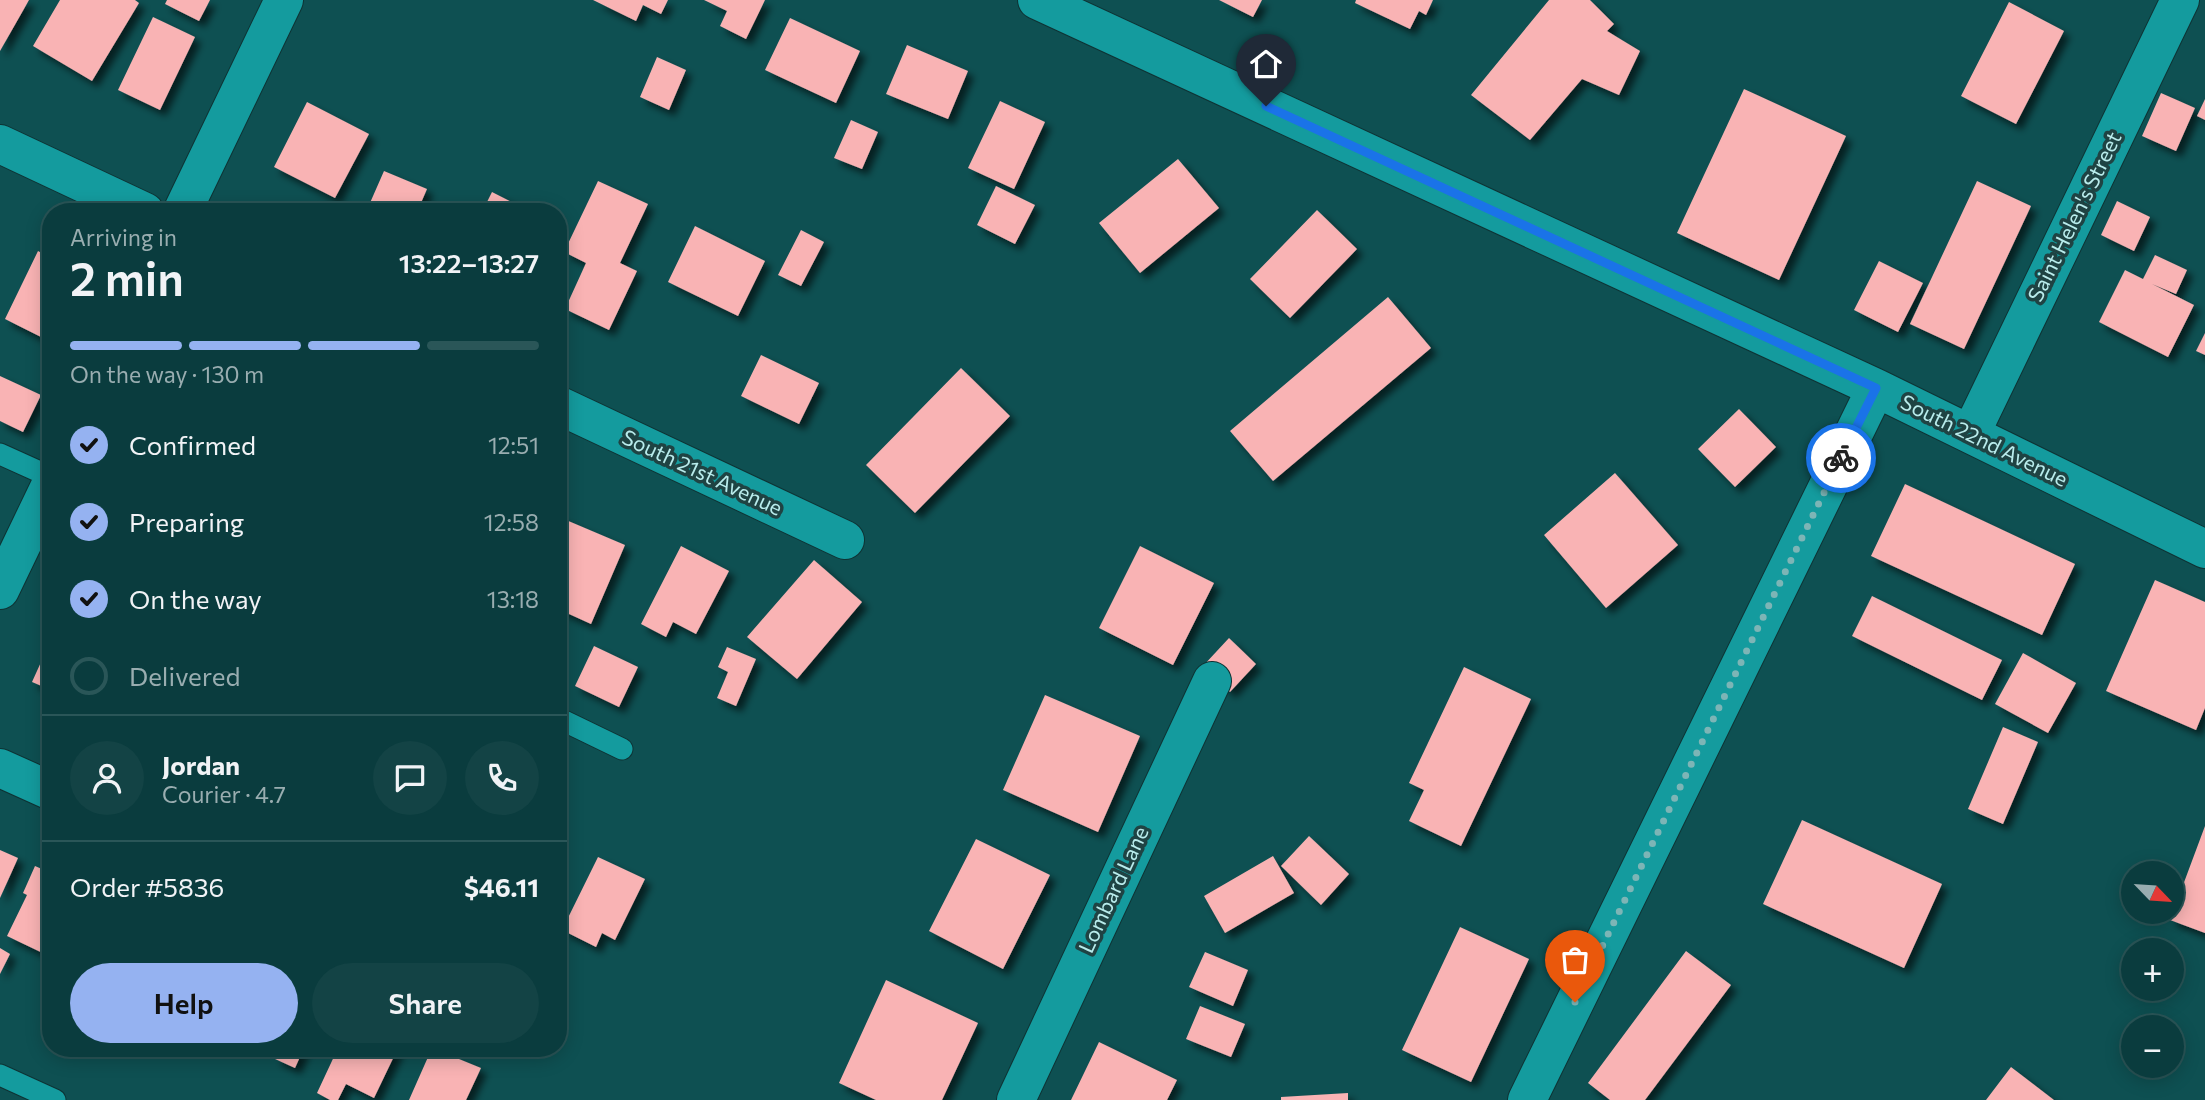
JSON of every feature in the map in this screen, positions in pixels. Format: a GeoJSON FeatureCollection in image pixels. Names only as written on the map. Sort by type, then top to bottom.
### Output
{"type":"FeatureCollection","features":[{"type":"Feature","properties":{"kind":"street"},"geometry":{"type":"LineString","coordinates":[[186,203],[284,0]]}},
{"type":"Feature","properties":{"kind":"street","name":"South 22nd Avenue"},"geometry":{"type":"LineString","coordinates":[[1037,0],[1876,388],[2205,549]]}},
{"type":"Feature","properties":{"kind":"street","name":"Saint Helen's Street"},"geometry":{"type":"LineString","coordinates":[[1971,433],[2180,0]]}},
{"type":"Feature","properties":{"kind":"street"},"geometry":{"type":"LineString","coordinates":[[0,144],[126,203]]}},
{"type":"Feature","properties":{"kind":"street"},"geometry":{"type":"LineString","coordinates":[[1527,1100],[1876,388]]}},
{"type":"Feature","properties":{"kind":"street","name":"South 21st Avenue"},"geometry":{"type":"LineString","coordinates":[[567,409],[845,540]]}},
{"type":"Feature","properties":{"kind":"street"},"geometry":{"type":"LineString","coordinates":[[0,590],[42,503]]}},
{"type":"Feature","properties":{"kind":"street","name":"Lombard Lane"},"geometry":{"type":"LineString","coordinates":[[1016,1100],[1212,681]]}},
{"type":"Feature","properties":{"kind":"street"},"geometry":{"type":"LineString","coordinates":[[0,768],[42,787]]}},
{"type":"Feature","properties":{"kind":"lane"},"geometry":{"type":"LineString","coordinates":[[0,454],[42,473]]}},
{"type":"Feature","properties":{"kind":"lane"},"geometry":{"type":"LineString","coordinates":[[567,722],[622,749]]}},
{"type":"Feature","properties":{"kind":"lane"},"geometry":{"type":"LineString","coordinates":[[0,1075],[55,1100]]}},
{"type":"Feature","properties":{"kind":"building"},"geometry":{"type":"Polygon","coordinates":[[[0,0],[29,0],[0,51],[0,0]]]}},
{"type":"Feature","properties":{"kind":"building"},"geometry":{"type":"Polygon","coordinates":[[[60,0],[135,0],[139,3],[92,81],[33,46],[60,0]]]}},
{"type":"Feature","properties":{"kind":"building"},"geometry":{"type":"Polygon","coordinates":[[[167,0],[210,0],[199,21],[165,4],[167,0]]]}},
{"type":"Feature","properties":{"kind":"building"},"geometry":{"type":"Polygon","coordinates":[[[593,0],[668,0],[661,14],[643,5],[636,21],[593,0]]]}},
{"type":"Feature","properties":{"kind":"building"},"geometry":{"type":"Polygon","coordinates":[[[704,0],[765,0],[746,39],[720,26],[727,11],[704,0]]]}},
{"type":"Feature","properties":{"kind":"building"},"geometry":{"type":"Polygon","coordinates":[[[1219,0],[1262,0],[1253,17],[1219,0]]]}},
{"type":"Feature","properties":{"kind":"building"},"geometry":{"type":"Polygon","coordinates":[[[1356,0],[1433,0],[1426,15],[1419,11],[1410,29],[1355,3],[1356,0]]]}},
{"type":"Feature","properties":{"kind":"building"},"geometry":{"type":"Polygon","coordinates":[[[1549,0],[1590,0],[1614,24],[1607,31],[1640,51],[1619,95],[1582,79],[1530,140],[1471,95],[1549,0]]]}},
{"type":"Feature","properties":{"kind":"building"},"geometry":{"type":"Polygon","coordinates":[[[2009,2],[2064,31],[2016,124],[1961,96],[2009,2]]]}},
{"type":"Feature","properties":{"kind":"building"},"geometry":{"type":"Polygon","coordinates":[[[153,17],[195,37],[160,110],[118,90],[153,17]]]}},
{"type":"Feature","properties":{"kind":"building"},"geometry":{"type":"Polygon","coordinates":[[[790,18],[860,51],[836,103],[765,70],[790,18]]]}},
{"type":"Feature","properties":{"kind":"building"},"geometry":{"type":"Polygon","coordinates":[[[907,45],[968,71],[948,119],[886,94],[907,45]]]}},
{"type":"Feature","properties":{"kind":"building"},"geometry":{"type":"Polygon","coordinates":[[[657,57],[686,70],[669,110],[640,97],[657,57]]]}},
{"type":"Feature","properties":{"kind":"building"},"geometry":{"type":"Polygon","coordinates":[[[1744,89],[1846,136],[1779,280],[1677,233],[1744,89]]]}},
{"type":"Feature","properties":{"kind":"building"},"geometry":{"type":"Polygon","coordinates":[[[2161,93],[2195,108],[2176,151],[2142,136],[2161,93]]]}},
{"type":"Feature","properties":{"kind":"building"},"geometry":{"type":"Polygon","coordinates":[[[2205,99],[2205,120],[2197,116],[2205,99]]]}},
{"type":"Feature","properties":{"kind":"building"},"geometry":{"type":"Polygon","coordinates":[[[1000,101],[1045,122],[1014,189],[968,168],[1000,101]]]}},
{"type":"Feature","properties":{"kind":"building"},"geometry":{"type":"Polygon","coordinates":[[[307,102],[369,134],[335,198],[274,167],[307,102]]]}},
{"type":"Feature","properties":{"kind":"building"},"geometry":{"type":"Polygon","coordinates":[[[851,120],[878,132],[862,169],[834,158],[851,120]]]}},
{"type":"Feature","properties":{"kind":"building"},"geometry":{"type":"Polygon","coordinates":[[[1178,159],[1219,208],[1140,273],[1099,223],[1178,159]]]}},
{"type":"Feature","properties":{"kind":"building"},"geometry":{"type":"Polygon","coordinates":[[[384,171],[427,189],[421,203],[370,203],[384,171]]]}},
{"type":"Feature","properties":{"kind":"building"},"geometry":{"type":"Polygon","coordinates":[[[598,181],[648,204],[620,263],[637,271],[609,330],[567,310],[586,263],[567,254],[567,246],[598,181]]]}},
{"type":"Feature","properties":{"kind":"building"},"geometry":{"type":"Polygon","coordinates":[[[1977,181],[2031,206],[1964,349],[1910,324],[1977,181]]]}},
{"type":"Feature","properties":{"kind":"building"},"geometry":{"type":"Polygon","coordinates":[[[996,186],[1035,205],[1015,244],[977,225],[996,186]]]}},
{"type":"Feature","properties":{"kind":"building"},"geometry":{"type":"Polygon","coordinates":[[[492,192],[513,203],[486,203],[492,192]]]}},
{"type":"Feature","properties":{"kind":"building"},"geometry":{"type":"Polygon","coordinates":[[[2117,201],[2150,217],[2134,251],[2101,235],[2117,201]]]}},
{"type":"Feature","properties":{"kind":"building"},"geometry":{"type":"Polygon","coordinates":[[[1317,210],[1357,249],[1290,318],[1250,279],[1317,210]]]}},
{"type":"Feature","properties":{"kind":"building"},"geometry":{"type":"Polygon","coordinates":[[[695,226],[765,261],[738,316],[668,282],[695,226]]]}},
{"type":"Feature","properties":{"kind":"building"},"geometry":{"type":"Polygon","coordinates":[[[801,230],[824,242],[801,286],[778,275],[801,230]]]}},
{"type":"Feature","properties":{"kind":"building"},"geometry":{"type":"Polygon","coordinates":[[[38,251],[42,253],[42,338],[5,319],[38,251]]]}},
{"type":"Feature","properties":{"kind":"building"},"geometry":{"type":"Polygon","coordinates":[[[2155,255],[2187,270],[2176,294],[2152,284],[2194,305],[2168,357],[2099,322],[2125,270],[2143,279],[2155,255]]]}},
{"type":"Feature","properties":{"kind":"building"},"geometry":{"type":"Polygon","coordinates":[[[1879,261],[1923,283],[1898,332],[1854,310],[1879,261]]]}},
{"type":"Feature","properties":{"kind":"building"},"geometry":{"type":"Polygon","coordinates":[[[1388,297],[1431,348],[1273,481],[1230,431],[1388,297]]]}},
{"type":"Feature","properties":{"kind":"building"},"geometry":{"type":"Polygon","coordinates":[[[2205,333],[2205,355],[2196,351],[2205,333]]]}},
{"type":"Feature","properties":{"kind":"building"},"geometry":{"type":"Polygon","coordinates":[[[761,355],[819,383],[799,424],[741,396],[761,355]]]}},
{"type":"Feature","properties":{"kind":"building"},"geometry":{"type":"Polygon","coordinates":[[[961,368],[1010,416],[915,513],[866,465],[961,368]]]}},
{"type":"Feature","properties":{"kind":"building"},"geometry":{"type":"Polygon","coordinates":[[[0,376],[41,395],[23,432],[0,421],[0,376]]]}},
{"type":"Feature","properties":{"kind":"building"},"geometry":{"type":"Polygon","coordinates":[[[1739,409],[1776,447],[1735,487],[1698,449],[1739,409]]]}},
{"type":"Feature","properties":{"kind":"building"},"geometry":{"type":"Polygon","coordinates":[[[1615,473],[1678,545],[1606,608],[1544,535],[1615,473]]]}},
{"type":"Feature","properties":{"kind":"building"},"geometry":{"type":"Polygon","coordinates":[[[1905,484],[2075,564],[2042,635],[1871,556],[1905,484]]]}},
{"type":"Feature","properties":{"kind":"building"},"geometry":{"type":"Polygon","coordinates":[[[567,520],[625,545],[591,624],[567,613],[567,520]]]}},
{"type":"Feature","properties":{"kind":"building"},"geometry":{"type":"Polygon","coordinates":[[[681,546],[729,571],[696,634],[673,622],[666,637],[641,624],[681,546]]]}},
{"type":"Feature","properties":{"kind":"building"},"geometry":{"type":"Polygon","coordinates":[[[1140,546],[1214,583],[1173,665],[1099,628],[1140,546]]]}},
{"type":"Feature","properties":{"kind":"building"},"geometry":{"type":"Polygon","coordinates":[[[814,560],[862,602],[797,679],[747,637],[814,560]]]}},
{"type":"Feature","properties":{"kind":"building"},"geometry":{"type":"Polygon","coordinates":[[[2155,580],[2205,602],[2205,708],[2196,730],[2106,691],[2155,580]]]}},
{"type":"Feature","properties":{"kind":"building"},"geometry":{"type":"Polygon","coordinates":[[[1872,596],[2002,660],[1982,700],[1852,636],[1872,596]]]}},
{"type":"Feature","properties":{"kind":"building"},"geometry":{"type":"Polygon","coordinates":[[[1229,638],[1256,664],[1230,692],[1203,666],[1229,638]]]}},
{"type":"Feature","properties":{"kind":"building"},"geometry":{"type":"Polygon","coordinates":[[[594,646],[638,667],[619,707],[575,686],[594,646]]]}},
{"type":"Feature","properties":{"kind":"building"},"geometry":{"type":"Polygon","coordinates":[[[727,647],[756,659],[736,706],[717,698],[728,672],[718,667],[727,647]]]}},
{"type":"Feature","properties":{"kind":"building"},"geometry":{"type":"Polygon","coordinates":[[[2023,653],[2076,683],[2048,733],[1995,704],[2023,653]]]}},
{"type":"Feature","properties":{"kind":"building"},"geometry":{"type":"Polygon","coordinates":[[[42,660],[42,686],[32,682],[42,660]]]}},
{"type":"Feature","properties":{"kind":"building"},"geometry":{"type":"Polygon","coordinates":[[[1464,667],[1531,699],[1461,846],[1409,821],[1424,790],[1409,783],[1464,667]]]}},
{"type":"Feature","properties":{"kind":"building"},"geometry":{"type":"Polygon","coordinates":[[[1045,695],[1140,736],[1098,832],[1003,790],[1045,695]]]}},
{"type":"Feature","properties":{"kind":"building"},"geometry":{"type":"Polygon","coordinates":[[[2003,727],[2038,742],[2003,824],[1968,809],[2003,727]]]}},
{"type":"Feature","properties":{"kind":"building"},"geometry":{"type":"Polygon","coordinates":[[[1802,820],[1942,884],[1904,968],[1763,904],[1802,820]]]}},
{"type":"Feature","properties":{"kind":"building"},"geometry":{"type":"Polygon","coordinates":[[[2205,826],[2205,933],[2181,924],[2184,924],[2184,882],[2205,826]]]}},
{"type":"Feature","properties":{"kind":"building"},"geometry":{"type":"Polygon","coordinates":[[[1309,836],[1349,874],[1321,905],[1281,866],[1309,836]]]}},
{"type":"Feature","properties":{"kind":"building"},"geometry":{"type":"Polygon","coordinates":[[[976,839],[1050,875],[1003,969],[929,931],[976,839]]]}},
{"type":"Feature","properties":{"kind":"building"},"geometry":{"type":"Polygon","coordinates":[[[0,850],[18,858],[0,898],[0,850]]]}},
{"type":"Feature","properties":{"kind":"building"},"geometry":{"type":"Polygon","coordinates":[[[1273,856],[1294,893],[1225,933],[1204,896],[1273,856]]]}},
{"type":"Feature","properties":{"kind":"building"},"geometry":{"type":"Polygon","coordinates":[[[598,857],[645,879],[615,940],[602,933],[596,947],[567,932],[567,920],[598,857]]]}},
{"type":"Feature","properties":{"kind":"building"},"geometry":{"type":"Polygon","coordinates":[[[35,866],[42,869],[42,953],[7,936],[27,895],[23,893],[35,866]]]}},
{"type":"Feature","properties":{"kind":"building"},"geometry":{"type":"Polygon","coordinates":[[[1460,927],[1529,959],[1471,1082],[1402,1050],[1460,927]]]}},
{"type":"Feature","properties":{"kind":"building"},"geometry":{"type":"Polygon","coordinates":[[[0,948],[10,954],[0,974],[0,948]]]}},
{"type":"Feature","properties":{"kind":"building"},"geometry":{"type":"Polygon","coordinates":[[[1686,951],[1731,985],[1645,1100],[1610,1100],[1588,1083],[1686,951]]]}},
{"type":"Feature","properties":{"kind":"building"},"geometry":{"type":"Polygon","coordinates":[[[1205,952],[1248,970],[1233,1006],[1189,987],[1205,952]]]}},
{"type":"Feature","properties":{"kind":"building"},"geometry":{"type":"Polygon","coordinates":[[[886,980],[978,1023],[942,1100],[876,1100],[839,1083],[886,980]]]}},
{"type":"Feature","properties":{"kind":"building"},"geometry":{"type":"Polygon","coordinates":[[[1200,1006],[1245,1024],[1231,1057],[1186,1039],[1200,1006]]]}},
{"type":"Feature","properties":{"kind":"building"},"geometry":{"type":"Polygon","coordinates":[[[1099,1042],[1177,1080],[1167,1100],[1071,1100],[1099,1042]]]}},
{"type":"Feature","properties":{"kind":"building"},"geometry":{"type":"Polygon","coordinates":[[[276,1057],[300,1057],[295,1068],[275,1059],[276,1057]]]}},
{"type":"Feature","properties":{"kind":"building"},"geometry":{"type":"Polygon","coordinates":[[[334,1057],[394,1057],[374,1098],[346,1084],[338,1100],[330,1100],[317,1093],[334,1057]]]}},
{"type":"Feature","properties":{"kind":"building"},"geometry":{"type":"Polygon","coordinates":[[[428,1057],[454,1057],[481,1068],[466,1100],[409,1100],[428,1057]]]}},
{"type":"Feature","properties":{"kind":"building"},"geometry":{"type":"Polygon","coordinates":[[[2011,1067],[2054,1100],[1986,1100],[2011,1067]]]}},
{"type":"Feature","properties":{"kind":"building"},"geometry":{"type":"Polygon","coordinates":[[[1348,1093],[1348,1100],[1281,1100],[1281,1097],[1348,1093]]]}},
{"type":"Feature","properties":{"kind":"way so far"},"geometry":{"type":"LineString","coordinates":[[1575,1002],[1841,458]]}},
{"type":"Feature","properties":{"kind":"route"},"geometry":{"type":"LineString","coordinates":[[1266,106],[1876,388],[1841,458]]}}]}
